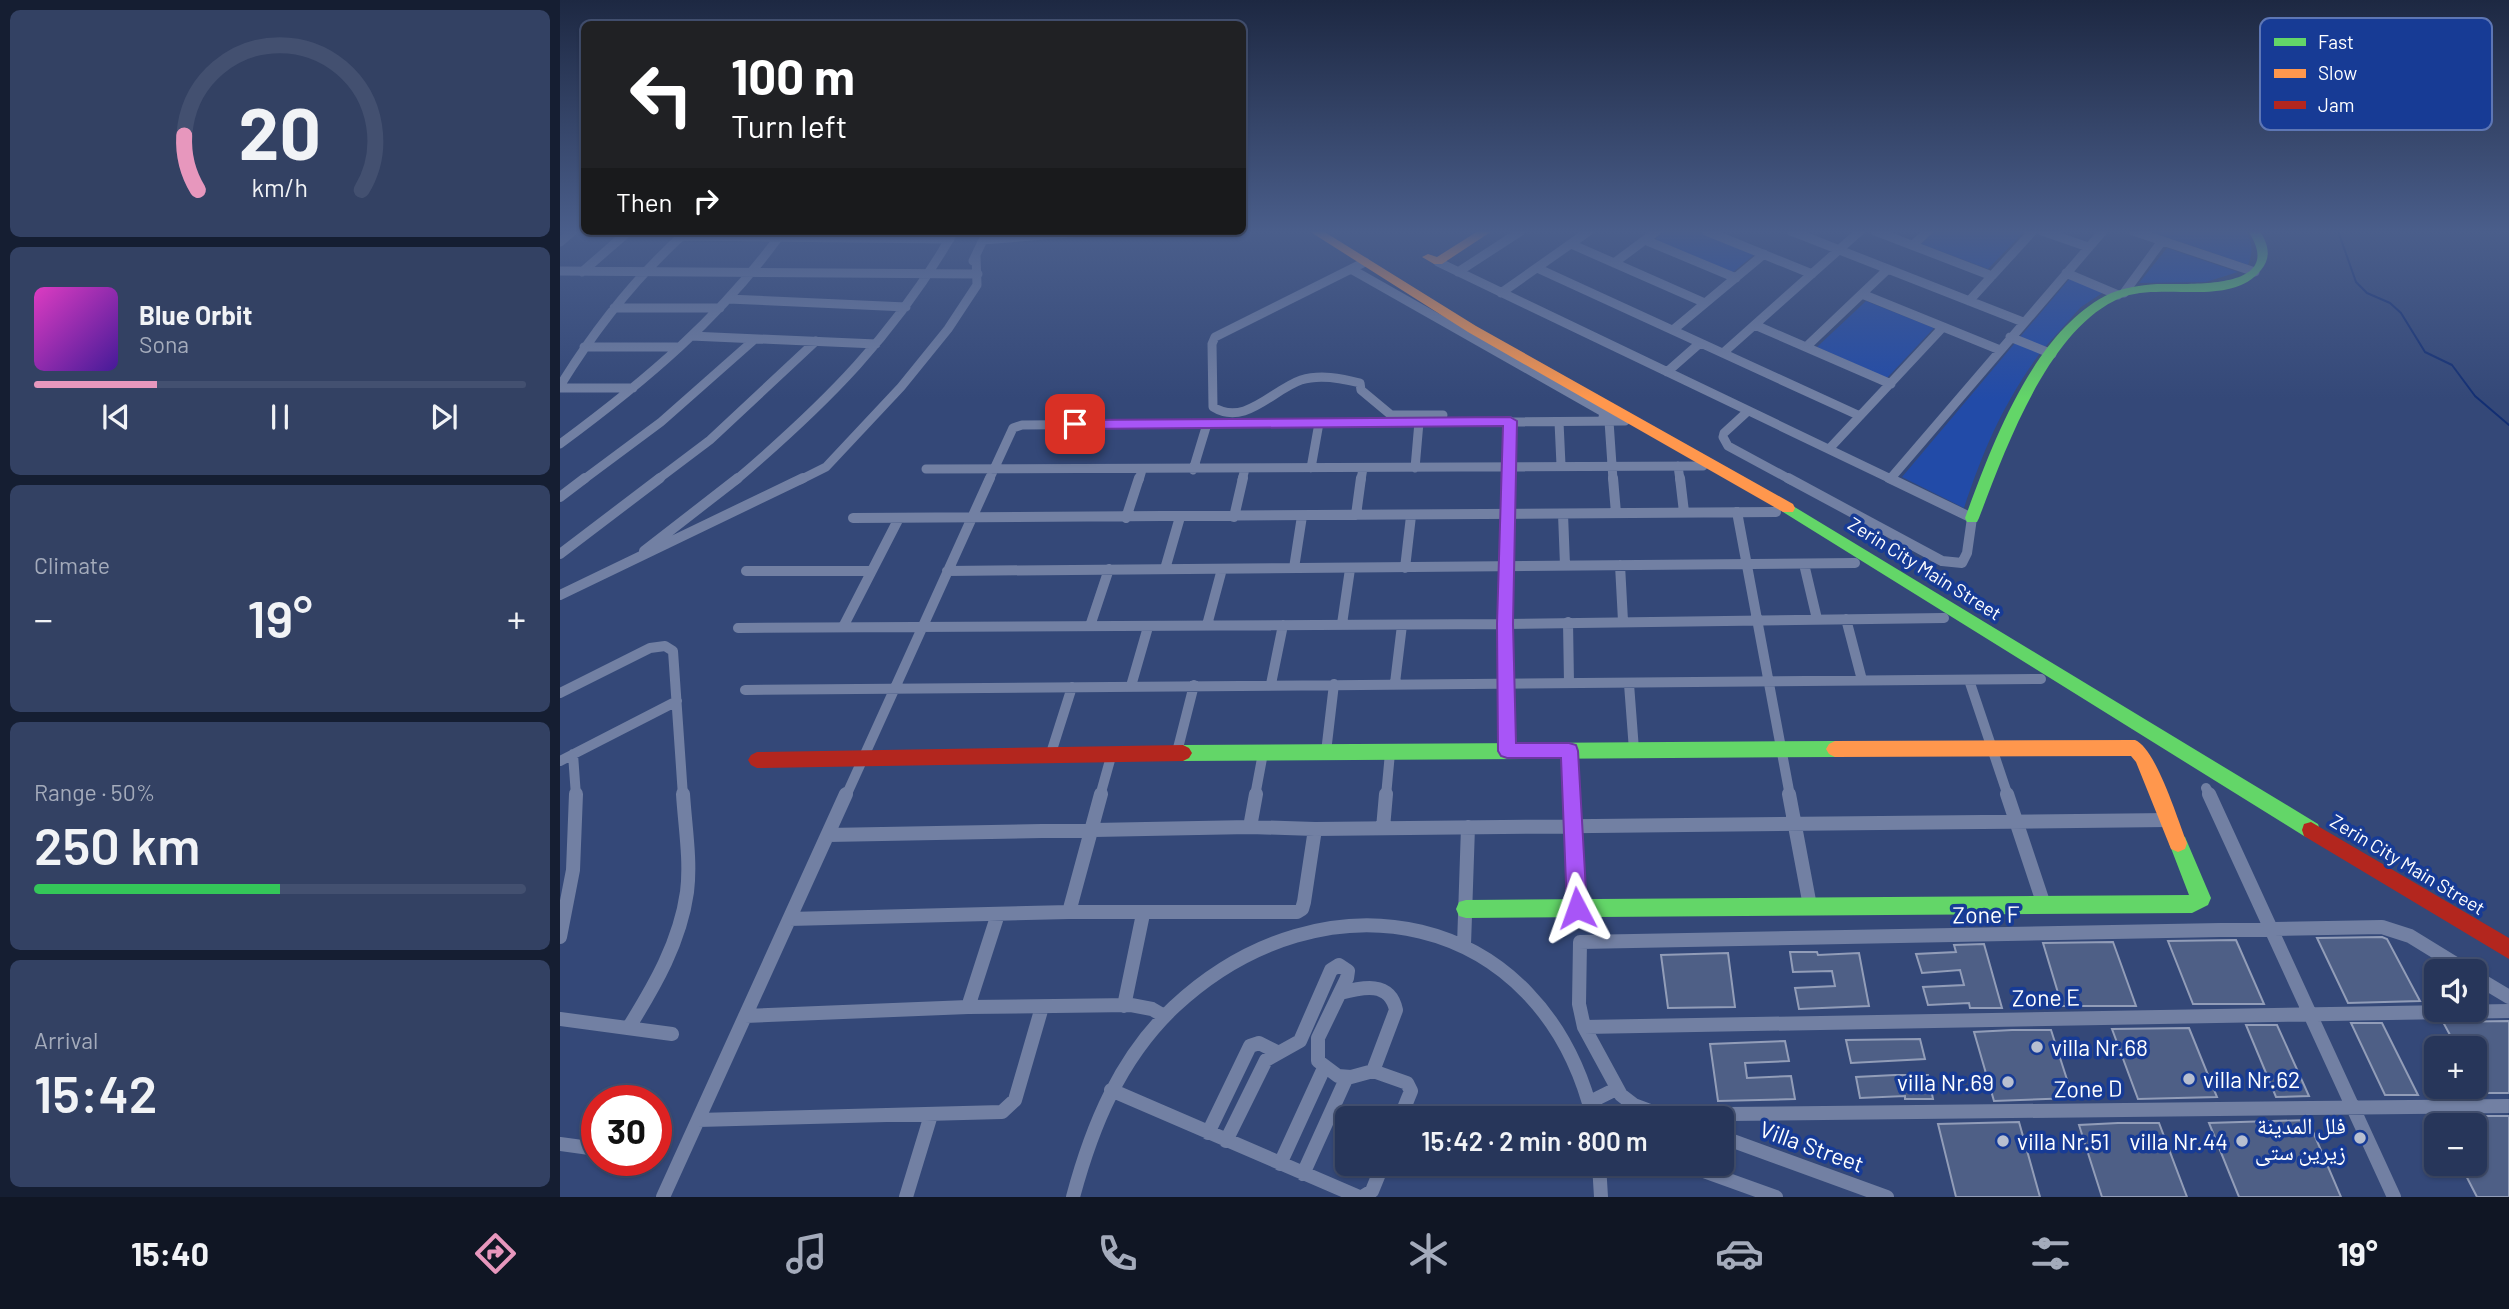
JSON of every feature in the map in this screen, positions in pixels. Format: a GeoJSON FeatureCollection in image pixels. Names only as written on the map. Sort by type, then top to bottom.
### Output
{"type":"FeatureCollection","features":[{"type":"Feature","properties":{"kind":"street"},"geometry":{"type":"LineString","coordinates":[[632,287],[584,346],[560,387],[633,388]]}},
{"type":"Feature","properties":{"kind":"street"},"geometry":{"type":"LineString","coordinates":[[560,444],[633,388],[691,336],[739,287]]}},
{"type":"Feature","properties":{"kind":"street"},"geometry":{"type":"LineString","coordinates":[[621,568],[749,468],[842,381],[876,344],[920,287]]}},
{"type":"Feature","properties":{"kind":"street"},"geometry":{"type":"LineString","coordinates":[[560,595],[621,568],[826,467],[936,345],[976,287]]}},
{"type":"Feature","properties":{"kind":"street"},"geometry":{"type":"LineString","coordinates":[[1319,287],[1215,337],[1212,344],[1215,410],[1230,414],[1245,412],[1291,384],[1333,375],[1360,383],[1361,390],[1391,415],[1612,417],[1393,287]]}},
{"type":"Feature","properties":{"kind":"street","name":"Zerin City Main Street"},"geometry":{"type":"LineString","coordinates":[[1396,287],[1628,415],[1793,511],[2178,750],[2509,949]]}},
{"type":"Feature","properties":{"kind":"street"},"geometry":{"type":"LineString","coordinates":[[1489,287],[1972,518]]}},
{"type":"Feature","properties":{"kind":"street"},"geometry":{"type":"LineString","coordinates":[[1502,293],[1511,287]]}},
{"type":"Feature","properties":{"kind":"street"},"geometry":{"type":"LineString","coordinates":[[1579,287],[1860,416]]}},
{"type":"Feature","properties":{"kind":"street"},"geometry":{"type":"LineString","coordinates":[[1668,287],[1705,303]]}},
{"type":"Feature","properties":{"kind":"street"},"geometry":{"type":"LineString","coordinates":[[1674,330],[1725,287]]}},
{"type":"Feature","properties":{"kind":"street"},"geometry":{"type":"LineString","coordinates":[[1723,353],[1798,287]]}},
{"type":"Feature","properties":{"kind":"street"},"geometry":{"type":"LineString","coordinates":[[1806,347],[1869,287]]}},
{"type":"Feature","properties":{"kind":"street"},"geometry":{"type":"LineString","coordinates":[[1935,287],[2023,322]]}},
{"type":"Feature","properties":{"kind":"street"},"geometry":{"type":"LineString","coordinates":[[1969,300],[1982,287]]}},
{"type":"Feature","properties":{"kind":"street"},"geometry":{"type":"LineString","coordinates":[[1891,478],[2054,287]]}},
{"type":"Feature","properties":{"kind":"street"},"geometry":{"type":"LineString","coordinates":[[2102,287],[2121,294]]}},
{"type":"Feature","properties":{"kind":"street"},"geometry":{"type":"LineString","coordinates":[[2121,294],[2127,287]]}},
{"type":"Feature","properties":{"kind":"street"},"geometry":{"type":"LineString","coordinates":[[1748,411],[1724,433],[1724,442],[1728,446],[1942,561],[1957,565],[1962,563],[1967,553],[1972,518],[1996,449],[2016,408],[2052,354],[2090,312],[2121,294],[2160,288],[2195,287]]}},
{"type":"Feature","properties":{"kind":"street"},"geometry":{"type":"LineString","coordinates":[[1862,294],[2000,350]]}},
{"type":"Feature","properties":{"kind":"street"},"geometry":{"type":"LineString","coordinates":[[728,299],[906,307]]}},
{"type":"Feature","properties":{"kind":"street"},"geometry":{"type":"LineString","coordinates":[[614,309],[720,308]]}},
{"type":"Feature","properties":{"kind":"street"},"geometry":{"type":"LineString","coordinates":[[1755,325],[1891,384]]}},
{"type":"Feature","properties":{"kind":"street"},"geometry":{"type":"LineString","coordinates":[[1829,449],[1943,327]]}},
{"type":"Feature","properties":{"kind":"street"},"geometry":{"type":"LineString","coordinates":[[691,336],[876,344]]}},
{"type":"Feature","properties":{"kind":"street"},"geometry":{"type":"LineString","coordinates":[[2010,337],[2052,354]]}},
{"type":"Feature","properties":{"kind":"street"},"geometry":{"type":"LineString","coordinates":[[560,497],[661,422],[755,339]]}},
{"type":"Feature","properties":{"kind":"street"},"geometry":{"type":"LineString","coordinates":[[560,554],[710,440],[816,341]]}},
{"type":"Feature","properties":{"kind":"street"},"geometry":{"type":"LineString","coordinates":[[1667,372],[1700,342]]}},
{"type":"Feature","properties":{"kind":"street"},"geometry":{"type":"LineString","coordinates":[[584,346],[679,347]]}},
{"type":"Feature","properties":{"kind":"street"},"geometry":{"type":"LineString","coordinates":[[1507,751],[1505,624],[1510,421]]}},
{"type":"Feature","properties":{"kind":"street"},"geometry":{"type":"LineString","coordinates":[[1609,421],[1616,513]]}},
{"type":"Feature","properties":{"kind":"street"},"geometry":{"type":"LineString","coordinates":[[663,1197],[992,471],[1012,430],[1018,425],[1625,421]]}},
{"type":"Feature","properties":{"kind":"street"},"geometry":{"type":"LineString","coordinates":[[1415,468],[1419,422]]}},
{"type":"Feature","properties":{"kind":"street"},"geometry":{"type":"LineString","coordinates":[[1559,422],[1561,465]]}},
{"type":"Feature","properties":{"kind":"street"},"geometry":{"type":"LineString","coordinates":[[1311,468],[1319,423]]}},
{"type":"Feature","properties":{"kind":"street"},"geometry":{"type":"LineString","coordinates":[[1193,470],[1207,424]]}},
{"type":"Feature","properties":{"kind":"street"},"geometry":{"type":"LineString","coordinates":[[1678,466],[1684,512]]}},
{"type":"Feature","properties":{"kind":"street"},"geometry":{"type":"LineString","coordinates":[[926,469],[992,471],[1703,466]]}},
{"type":"Feature","properties":{"kind":"street"},"geometry":{"type":"LineString","coordinates":[[1356,515],[1363,468]]}},
{"type":"Feature","properties":{"kind":"street"},"geometry":{"type":"LineString","coordinates":[[1234,517],[1245,469]]}},
{"type":"Feature","properties":{"kind":"street"},"geometry":{"type":"LineString","coordinates":[[1126,517],[1142,470]]}},
{"type":"Feature","properties":{"kind":"street"},"geometry":{"type":"LineString","coordinates":[[1737,512],[1810,906]]}},
{"type":"Feature","properties":{"kind":"street"},"geometry":{"type":"LineString","coordinates":[[853,519],[1776,512]]}},
{"type":"Feature","properties":{"kind":"street"},"geometry":{"type":"LineString","coordinates":[[1563,514],[1565,565]]}},
{"type":"Feature","properties":{"kind":"street"},"geometry":{"type":"LineString","coordinates":[[1294,568],[1302,516]]}},
{"type":"Feature","properties":{"kind":"street"},"geometry":{"type":"LineString","coordinates":[[1405,568],[1411,516]]}},
{"type":"Feature","properties":{"kind":"street"},"geometry":{"type":"LineString","coordinates":[[1165,569],[1180,517]]}},
{"type":"Feature","properties":{"kind":"street"},"geometry":{"type":"LineString","coordinates":[[843,627],[899,518]]}},
{"type":"Feature","properties":{"kind":"street"},"geometry":{"type":"LineString","coordinates":[[947,571],[1855,563]]}},
{"type":"Feature","properties":{"kind":"street"},"geometry":{"type":"LineString","coordinates":[[1804,564],[1816,619]]}},
{"type":"Feature","properties":{"kind":"street"},"geometry":{"type":"LineString","coordinates":[[1620,565],[1623,621]]}},
{"type":"Feature","properties":{"kind":"street"},"geometry":{"type":"LineString","coordinates":[[1090,626],[1109,569]]}},
{"type":"Feature","properties":{"kind":"street"},"geometry":{"type":"LineString","coordinates":[[1208,625],[1222,569]]}},
{"type":"Feature","properties":{"kind":"street"},"geometry":{"type":"LineString","coordinates":[[1342,624],[1350,569]]}},
{"type":"Feature","properties":{"kind":"street"},"geometry":{"type":"LineString","coordinates":[[746,571],[871,571]]}},
{"type":"Feature","properties":{"kind":"street"},"geometry":{"type":"LineString","coordinates":[[738,628],[1402,625],[1944,618]]}},
{"type":"Feature","properties":{"kind":"street"},"geometry":{"type":"LineString","coordinates":[[1846,619],[1862,680]]}},
{"type":"Feature","properties":{"kind":"street"},"geometry":{"type":"LineString","coordinates":[[1568,622],[1569,683]]}},
{"type":"Feature","properties":{"kind":"street"},"geometry":{"type":"LineString","coordinates":[[1271,684],[1283,625]]}},
{"type":"Feature","properties":{"kind":"street"},"geometry":{"type":"LineString","coordinates":[[1395,683],[1402,625]]}},
{"type":"Feature","properties":{"kind":"street"},"geometry":{"type":"LineString","coordinates":[[1131,686],[1148,627]]}},
{"type":"Feature","properties":{"kind":"street"},"geometry":{"type":"LineString","coordinates":[[560,693],[650,648],[665,646],[670,648],[674,655],[688,873],[685,909],[664,968],[629,1027]]}},
{"type":"Feature","properties":{"kind":"street"},"geometry":{"type":"LineString","coordinates":[[745,690],[1395,683],[1506,686],[1569,683],[2041,679]]}},
{"type":"Feature","properties":{"kind":"street"},"geometry":{"type":"LineString","coordinates":[[1969,680],[2044,905]]}},
{"type":"Feature","properties":{"kind":"street"},"geometry":{"type":"LineString","coordinates":[[1326,752],[1334,684]]}},
{"type":"Feature","properties":{"kind":"street"},"geometry":{"type":"LineString","coordinates":[[1629,684],[1634,750]]}},
{"type":"Feature","properties":{"kind":"street"},"geometry":{"type":"LineString","coordinates":[[1177,752],[1194,685]]}},
{"type":"Feature","properties":{"kind":"street"},"geometry":{"type":"LineString","coordinates":[[1051,753],[1072,687]]}},
{"type":"Feature","properties":{"kind":"street"},"geometry":{"type":"LineString","coordinates":[[560,761],[677,701]]}},
{"type":"Feature","properties":{"kind":"street"},"geometry":{"type":"LineString","coordinates":[[757,760],[862,760],[1112,752],[2135,748],[2143,758],[2200,894],[2200,901],[2192,904],[1466,909]]}},
{"type":"Feature","properties":{"kind":"street"},"geometry":{"type":"LineString","coordinates":[[1569,751],[1577,908]]}},
{"type":"Feature","properties":{"kind":"street"},"geometry":{"type":"LineString","coordinates":[[1069,912],[1112,752]]}},
{"type":"Feature","properties":{"kind":"street"},"geometry":{"type":"LineString","coordinates":[[1383,828],[1390,752]]}},
{"type":"Feature","properties":{"kind":"street"},"geometry":{"type":"LineString","coordinates":[[1250,827],[1263,753]]}},
{"type":"Feature","properties":{"kind":"street"},"geometry":{"type":"LineString","coordinates":[[560,937],[571,887],[575,785],[573,754]]}},
{"type":"Feature","properties":{"kind":"street"},"geometry":{"type":"LineString","coordinates":[[2206,788],[2394,1197]]}},
{"type":"Feature","properties":{"kind":"street"},"geometry":{"type":"LineString","coordinates":[[828,835],[1250,827],[1315,829],[2169,821]]}},
{"type":"Feature","properties":{"kind":"street"},"geometry":{"type":"LineString","coordinates":[[1464,945],[1468,827]]}},
{"type":"Feature","properties":{"kind":"street"},"geometry":{"type":"LineString","coordinates":[[789,919],[1069,912],[1143,914],[1300,911],[1304,902],[1315,829]]}},
{"type":"Feature","properties":{"kind":"street"},"geometry":{"type":"LineString","coordinates":[[968,1007],[998,914]]}},
{"type":"Feature","properties":{"kind":"street"},"geometry":{"type":"LineString","coordinates":[[1124,1006],[1143,914]]}},
{"type":"Feature","properties":{"kind":"street"},"geometry":{"type":"LineString","coordinates":[[1073,1197],[1078,1171],[1093,1126],[1111,1090],[1137,1048],[1164,1016],[1196,987],[1229,963],[1265,945],[1301,932],[1343,924],[1384,924],[1424,931],[1464,945],[1496,965],[1526,991],[1552,1023],[1574,1060],[1591,1106]]}},
{"type":"Feature","properties":{"kind":"street","name":"Zone F"},"geometry":{"type":"LineString","coordinates":[[1584,1027],[1579,1004],[1578,946],[1584,940],[2389,928],[2410,936],[2448,959]]}},
{"type":"Feature","properties":{"kind":"street"},"geometry":{"type":"LineString","coordinates":[[1226,1141],[1266,1060],[1300,1041],[1331,970],[1339,965],[1348,971],[1317,1046],[1318,1061],[1324,1068],[1346,1079],[1373,1071],[1396,1010],[1396,1002],[1390,994],[1366,986],[1340,993]]}},
{"type":"Feature","properties":{"kind":"street"},"geometry":{"type":"LineString","coordinates":[[2487,984],[2509,997]]}},
{"type":"Feature","properties":{"kind":"street"},"geometry":{"type":"LineString","coordinates":[[745,1016],[968,1007],[1124,1006],[1152,1009],[1164,1016]]}},
{"type":"Feature","properties":{"kind":"street"},"geometry":{"type":"LineString","coordinates":[[698,1120],[998,1112],[1010,1107],[1016,1100],[1042,1007]]}},
{"type":"Feature","properties":{"kind":"street","name":"Zone E"},"geometry":{"type":"LineString","coordinates":[[1584,1027],[2509,1012]]}},
{"type":"Feature","properties":{"kind":"street"},"geometry":{"type":"LineString","coordinates":[[560,1019],[672,1034]]}},
{"type":"Feature","properties":{"kind":"street"},"geometry":{"type":"LineString","coordinates":[[1584,1027],[1616,1089],[1637,1106]]}},
{"type":"Feature","properties":{"kind":"street"},"geometry":{"type":"LineString","coordinates":[[1300,1041],[1317,1046]]}},
{"type":"Feature","properties":{"kind":"street"},"geometry":{"type":"LineString","coordinates":[[1208,1133],[1250,1046],[1259,1043],[1278,1052]]}},
{"type":"Feature","properties":{"kind":"street"},"geometry":{"type":"LineString","coordinates":[[1280,1164],[1324,1068]]}},
{"type":"Feature","properties":{"kind":"street"},"geometry":{"type":"LineString","coordinates":[[1373,1071],[1410,1085],[1411,1091],[1405,1106]]}},
{"type":"Feature","properties":{"kind":"street"},"geometry":{"type":"LineString","coordinates":[[1303,1174],[1346,1079]]}},
{"type":"Feature","properties":{"kind":"street"},"geometry":{"type":"LineString","coordinates":[[1590,1102],[1616,1089]]}},
{"type":"Feature","properties":{"kind":"street"},"geometry":{"type":"LineString","coordinates":[[1111,1090],[1360,1197],[1372,1191],[1378,1176]]}},
{"type":"Feature","properties":{"kind":"street","name":"Zone D"},"geometry":{"type":"LineString","coordinates":[[1734,1114],[2509,1106]]}},
{"type":"Feature","properties":{"kind":"street"},"geometry":{"type":"LineString","coordinates":[[906,1197],[931,1115]]}},
{"type":"Feature","properties":{"kind":"street","name":"Villa Street"},"geometry":{"type":"LineString","coordinates":[[1734,1141],[1887,1197]]}},
{"type":"Feature","properties":{"kind":"street"},"geometry":{"type":"LineString","coordinates":[[560,1144],[581,1147]]}},
{"type":"Feature","properties":{"kind":"street"},"geometry":{"type":"LineString","coordinates":[[1600,1176],[1601,1197]]}},
{"type":"Feature","properties":{"kind":"street"},"geometry":{"type":"LineString","coordinates":[[1717,1176],[1776,1197]]}},
{"type":"Feature","properties":{"kind":"shaded area"},"geometry":{"type":"Polygon","coordinates":[[[2063,287],[2098,287],[2107,290],[2081,307],[2045,347],[2020,337],[2063,287]]]}},
{"type":"Feature","properties":{"kind":"shaded area"},"geometry":{"type":"Polygon","coordinates":[[[1866,301],[1934,328],[1887,378],[1817,347],[1866,301]]]}},
{"type":"Feature","properties":{"kind":"shaded area"},"geometry":{"type":"Polygon","coordinates":[[[2015,343],[2040,353],[2015,390],[1996,427],[1964,508],[1902,477],[2015,343]]]}},
{"type":"Feature","properties":{"kind":"building"},"geometry":{"type":"Polygon","coordinates":[[[2317,938],[2387,939],[2420,1001],[2348,1003],[2317,938]]]}},
{"type":"Feature","properties":{"kind":"building"},"geometry":{"type":"Polygon","coordinates":[[[2236,940],[2264,1004],[2193,1004],[2168,941],[2236,940]]]}},
{"type":"Feature","properties":{"kind":"building"},"geometry":{"type":"Polygon","coordinates":[[[2113,942],[2136,1006],[2062,1006],[2043,943],[2113,942]]]}},
{"type":"Feature","properties":{"kind":"building"},"geometry":{"type":"Polygon","coordinates":[[[1984,944],[2002,1008],[1970,1008],[1969,1003],[1928,1005],[1923,987],[1964,985],[1960,970],[1922,973],[1916,954],[1956,952],[1954,945],[1984,944]]]}},
{"type":"Feature","properties":{"kind":"building"},"geometry":{"type":"Polygon","coordinates":[[[1790,952],[1817,952],[1818,955],[1859,953],[1869,1006],[1799,1009],[1795,988],[1835,986],[1832,971],[1793,972],[1790,952]]]}},
{"type":"Feature","properties":{"kind":"building"},"geometry":{"type":"Polygon","coordinates":[[[1728,953],[1735,1007],[1668,1008],[1661,955],[1728,953]]]}},
{"type":"Feature","properties":{"kind":"building"},"geometry":{"type":"Polygon","coordinates":[[[2509,1021],[2509,1093],[2487,1093],[2487,1036],[2451,1036],[2443,1022],[2509,1021]]]}},
{"type":"Feature","properties":{"kind":"building"},"geometry":{"type":"Polygon","coordinates":[[[2351,1023],[2382,1023],[2418,1095],[2385,1095],[2351,1023]]]}},
{"type":"Feature","properties":{"kind":"building"},"geometry":{"type":"Polygon","coordinates":[[[2246,1025],[2277,1025],[2309,1096],[2276,1097],[2246,1025]]]}},
{"type":"Feature","properties":{"kind":"building"},"geometry":{"type":"Polygon","coordinates":[[[2189,1028],[2217,1097],[2138,1099],[2112,1029],[2189,1028]]]}},
{"type":"Feature","properties":{"kind":"building"},"geometry":{"type":"Polygon","coordinates":[[[2051,1030],[2073,1098],[1994,1101],[1974,1032],[2051,1030]]]}},
{"type":"Feature","properties":{"kind":"building"},"geometry":{"type":"Polygon","coordinates":[[[1920,1039],[1925,1059],[1851,1063],[1846,1040],[1920,1039]]]}},
{"type":"Feature","properties":{"kind":"building"},"geometry":{"type":"Polygon","coordinates":[[[1785,1041],[1789,1061],[1745,1063],[1747,1078],[1791,1076],[1795,1099],[1718,1101],[1710,1044],[1785,1041]]]}},
{"type":"Feature","properties":{"kind":"building"},"geometry":{"type":"Polygon","coordinates":[[[1928,1075],[1933,1099],[1905,1099],[1905,1096],[1860,1098],[1856,1077],[1928,1075]]]}},
{"type":"Feature","properties":{"kind":"building"},"geometry":{"type":"Polygon","coordinates":[[[2487,1116],[2509,1116],[2509,1197],[2477,1197],[2466,1176],[2487,1176],[2487,1116]]]}},
{"type":"Feature","properties":{"kind":"building"},"geometry":{"type":"Polygon","coordinates":[[[2308,1120],[2341,1197],[2239,1197],[2209,1123],[2308,1120]]]}},
{"type":"Feature","properties":{"kind":"building"},"geometry":{"type":"Polygon","coordinates":[[[2019,1122],[2040,1197],[1956,1197],[1938,1124],[2019,1122]]]}},
{"type":"Feature","properties":{"kind":"building"},"geometry":{"type":"Polygon","coordinates":[[[2159,1123],[2187,1197],[2102,1197],[2079,1125],[2159,1123]]]}},
{"type":"Feature","properties":{"kind":"waterway"},"geometry":{"type":"LineString","coordinates":[[2361,287],[2367,293],[2390,303],[2401,313],[2425,352],[2452,365],[2475,396],[2509,425]]}},
{"type":"Feature","properties":{"kind":"traffic: fast"},"geometry":{"type":"LineString","coordinates":[[1972,518],[1994,460],[2024,397],[2062,339],[2084,316],[2108,299],[2130,292],[2154,288],[2220,287]]}},
{"type":"Feature","properties":{"kind":"traffic: fast"},"geometry":{"type":"LineString","coordinates":[[1788,508],[2311,830]]}},
{"type":"Feature","properties":{"kind":"traffic: fast"},"geometry":{"type":"LineString","coordinates":[[1183,753],[1835,749]]}},
{"type":"Feature","properties":{"kind":"traffic: fast"},"geometry":{"type":"LineString","coordinates":[[1466,909],[2192,904],[2201,898],[2178,843]]}},
{"type":"Feature","properties":{"kind":"traffic: slow"},"geometry":{"type":"LineString","coordinates":[[1404,287],[1472,329],[1788,508]]}},
{"type":"Feature","properties":{"kind":"traffic: slow"},"geometry":{"type":"LineString","coordinates":[[1835,749],[2135,748],[2143,758],[2178,843]]}},
{"type":"Feature","properties":{"kind":"traffic: jam"},"geometry":{"type":"LineString","coordinates":[[757,760],[1183,753]]}},
{"type":"Feature","properties":{"kind":"traffic: jam"},"geometry":{"type":"LineString","coordinates":[[2311,830],[2509,949]]}},
{"type":"Feature","properties":{"kind":"place","name":"villa Nr.68"},"geometry":{"type":"Point","coordinates":[2037,1047]}},
{"type":"Feature","properties":{"kind":"place","name":"villa Nr.62"},"geometry":{"type":"Point","coordinates":[2189,1079]}},
{"type":"Feature","properties":{"kind":"place","name":"villa Nr.69"},"geometry":{"type":"Point","coordinates":[2008,1082]}},
{"type":"Feature","properties":{"kind":"place","name":"فلل المدينة زیرین ستی"},"geometry":{"type":"Point","coordinates":[2360,1138]}},
{"type":"Feature","properties":{"kind":"place","name":"villa Nr.51"},"geometry":{"type":"Point","coordinates":[2003,1141]}},
{"type":"Feature","properties":{"kind":"place","name":"villa Nr.44"},"geometry":{"type":"Point","coordinates":[2242,1141]}},
{"type":"Feature","properties":{"kind":"route"},"geometry":{"type":"LineString","coordinates":[[1075,424],[1510,421],[1505,624],[1507,751],[1569,751],[1577,908]]}}]}
